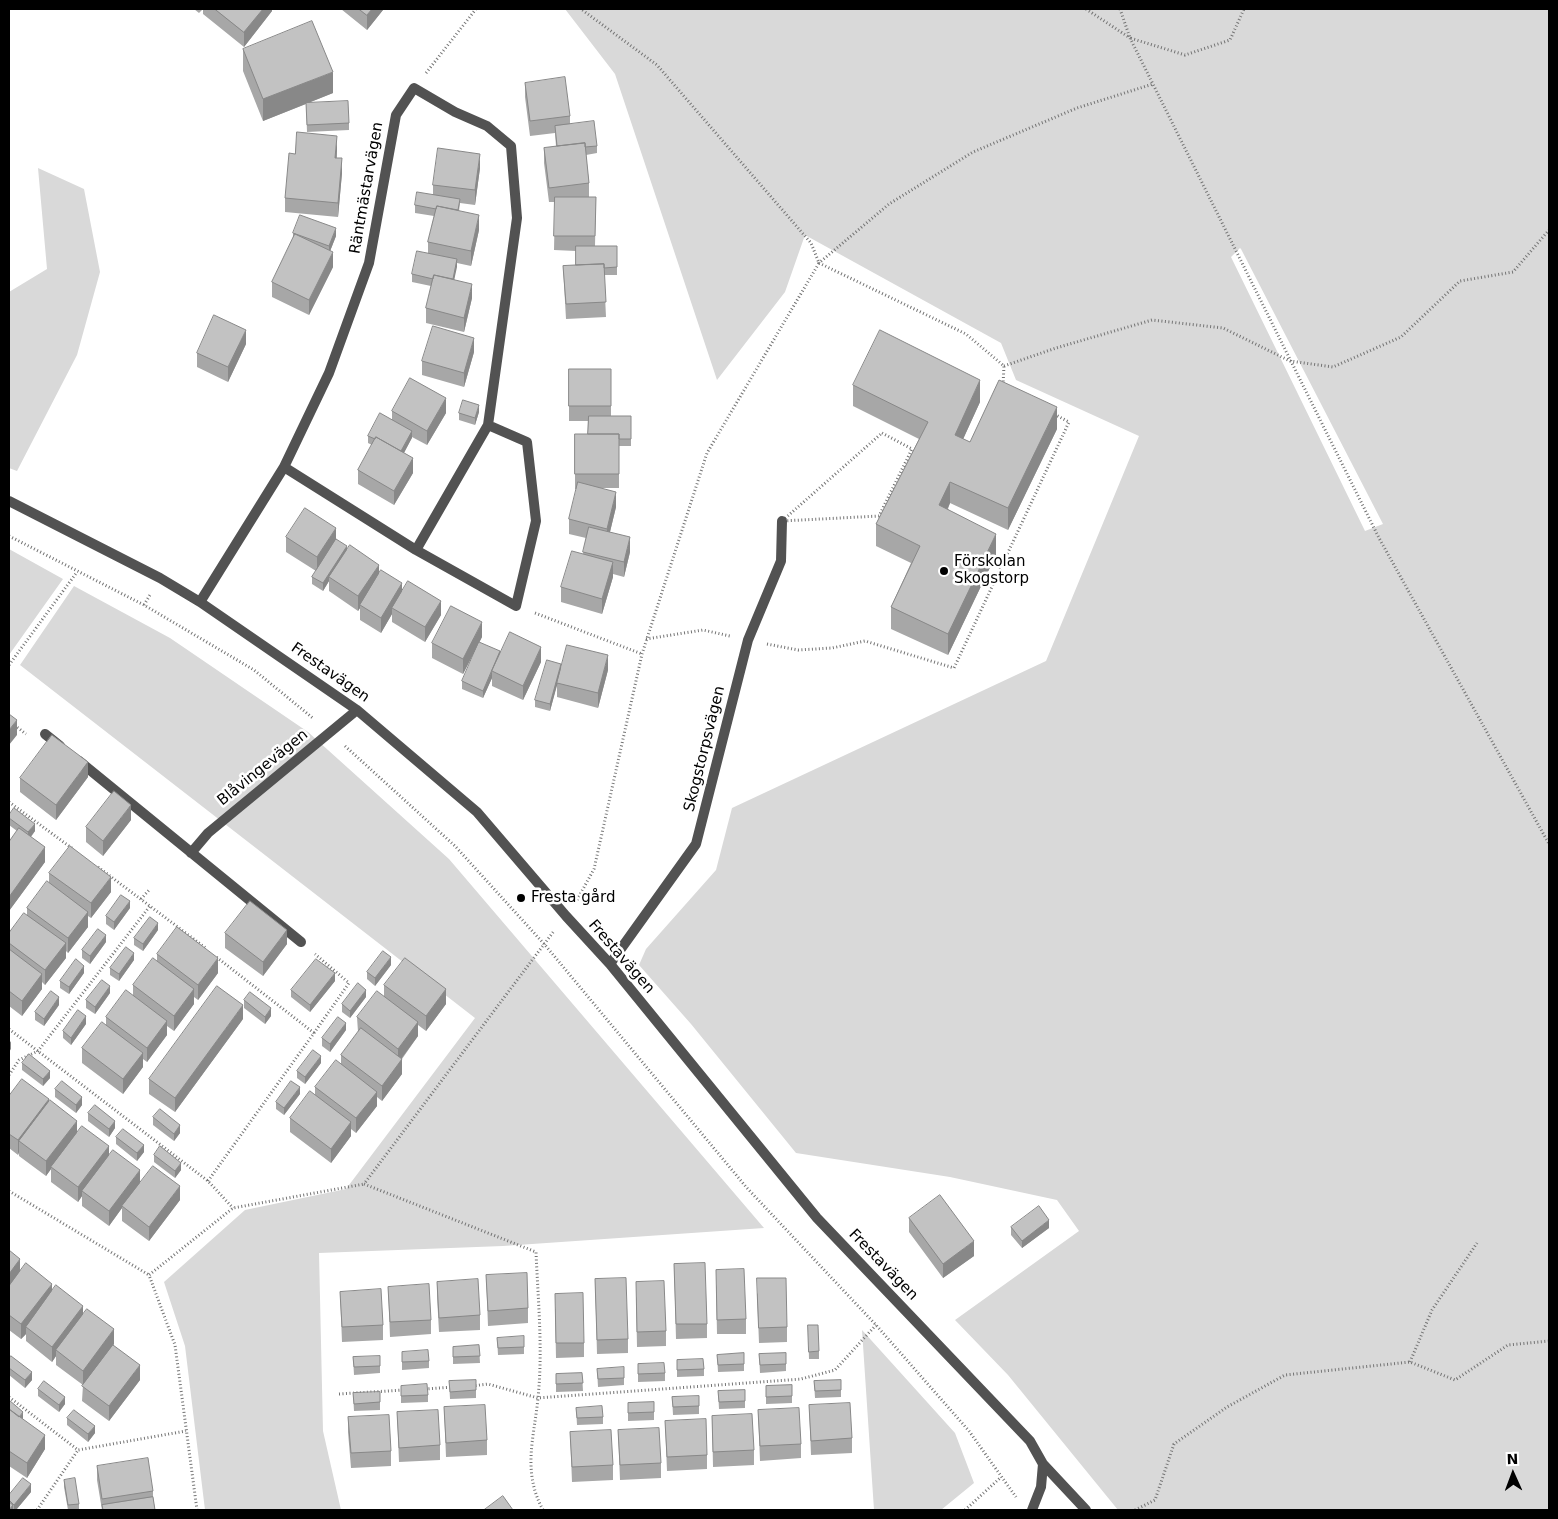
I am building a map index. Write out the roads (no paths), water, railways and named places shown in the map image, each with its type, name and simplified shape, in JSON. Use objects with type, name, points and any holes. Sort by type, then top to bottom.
[{"type":"street","name":"Räntmästarvägen","points":[[200,602],[284,467],[329,373],[369,263],[396,115],[414,88],[455,112],[487,126],[511,146],[517,218],[488,425]]},
{"type":"street","points":[[284,467],[416,550],[516,606],[536,521],[527,442],[488,425],[416,550]]},
{"type":"street","name":"Frestavägen","points":[[9,501],[160,578],[200,602],[357,710],[477,812],[566,916],[610,964],[817,1218],[1030,1441],[1043,1464],[1086,1510]]},
{"type":"street","name":"Skogstorpsvägen","points":[[610,964],[696,844],[748,640],[781,561],[782,521]]},
{"type":"street","name":"Blåvingevägen","points":[[191,853],[208,833],[357,710]]},
{"type":"street","points":[[45,734],[301,942]]},
{"type":"street","points":[[1032,1510],[1041,1488],[1043,1464]]},
{"type":"place","name":"Förskolan Skogstorp","points":[[944,571]]},
{"type":"place","name":"Fresta gård","points":[[521,898]]}]
